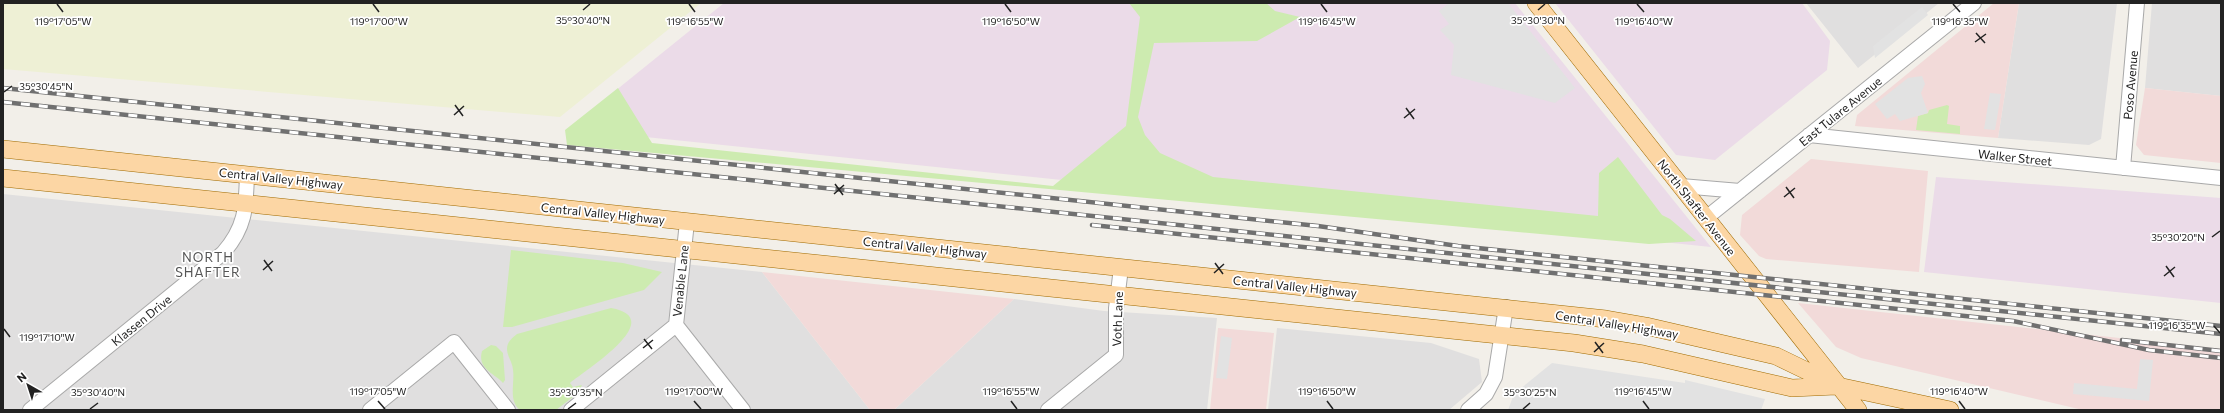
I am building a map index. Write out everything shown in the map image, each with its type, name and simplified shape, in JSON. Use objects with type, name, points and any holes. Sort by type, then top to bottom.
[{"type":"main road","name":"North Shafter Avenue","points":[[1536,3],[1858,410]]},
{"type":"main road","name":"Central Valley Highway","points":[[3,149],[1506,308],[1646,326],[1768,354],[1838,386],[1950,410]]},
{"type":"main road","name":"Central Valley Highway","points":[[3,178],[1574,343],[1642,354],[1792,388],[1838,386]]},
{"type":"street","name":"East Tulare Avenue","points":[[1706,218],[1974,3]]},
{"type":"street","name":"Poso Avenue","points":[[2123,168],[2137,3]]},
{"type":"street","name":"Walker Street","points":[[1809,135],[2221,178]]},
{"type":"street","name":"Klassen Drive","points":[[30,410],[223,253],[235,240],[240,230],[246,203],[247,174]]},
{"type":"street","points":[[1681,186],[1740,191]]},
{"type":"street","name":"Venable Lane","points":[[571,410],[676,325],[687,222]]},
{"type":"street","name":"Voth Lane","points":[[1048,410],[1116,355],[1117,295],[1121,268]]},
{"type":"street","points":[[1468,410],[1486,394],[1492,386],[1498,364],[1506,308]]},
{"type":"street","points":[[676,325],[743,410]]},
{"type":"street","points":[[370,410],[454,342],[508,410]]},
{"type":"shaded area","points":[[724,3],[1515,3],[1711,247],[568,129]]},
{"type":"shaded area","points":[[1449,3],[1508,3],[1575,88],[1555,103],[1451,75],[1454,45],[1440,30],[1449,24],[1439,11]]},
{"type":"shaded area","points":[[1555,3],[1802,3],[1830,41],[1827,70],[1715,160],[1676,155]]},
{"type":"shaded area","points":[[1806,3],[1939,3],[1858,68]]},
{"type":"shaded area","points":[[1994,3],[2019,3],[1998,138],[1855,126],[1857,115]]},
{"type":"shaded area","points":[[2019,3],[2117,3],[2101,139],[2089,145],[1998,138]]},
{"type":"shaded area","points":[[2152,3],[2221,3],[2221,96],[2145,88]]},
{"type":"shaded area","points":[[1922,7],[1928,15],[1875,58],[1873,46]]},
{"type":"shaded area","points":[[1922,76],[1925,84],[1921,93],[1928,113],[1900,121],[1895,114],[1887,119],[1875,104],[1908,78]]},
{"type":"shaded area","points":[[2145,88],[2221,96],[2221,163],[2144,155],[2136,145]]},
{"type":"shaded area","points":[[1990,93],[2001,94],[1995,130],[1984,129]]},
{"type":"shaded area","points":[[1811,159],[1928,171],[1919,272],[1766,259],[1759,256],[1740,235],[1742,215]]},
{"type":"shaded area","points":[[1936,177],[2221,198],[2221,303],[1924,272]]},
{"type":"shaded area","points":[[3,194],[762,272],[870,410],[3,410]]},
{"type":"shaded area","points":[[762,272],[1014,299],[894,410],[870,410]]},
{"type":"shaded area","points":[[1014,299],[1104,311],[1217,318],[1207,410],[894,410]]},
{"type":"shaded area","points":[[1798,303],[2221,349],[2221,410],[2083,410],[1861,358],[1836,347]]},
{"type":"shaded area","points":[[1218,328],[1274,333],[1266,410],[1210,410]]},
{"type":"shaded area","points":[[1277,328],[1431,343],[1479,359],[1482,382],[1449,410],[1268,410]]},
{"type":"shaded area","points":[[1221,336],[1232,338],[1227,379],[1216,378]]},
{"type":"shaded area","points":[[2140,359],[2153,360],[2149,401],[2073,394],[2074,383],[2137,389]]},
{"type":"shaded area","points":[[1552,363],[1685,383],[1685,380],[1765,399],[1761,410],[1508,410],[1514,394]]},
{"type":"green space","points":[[3,3],[701,3],[560,117],[3,69]]},
{"type":"green space","points":[[1129,3],[1266,3],[1275,11],[1300,17],[1257,41],[1154,43],[1138,117],[1145,135],[1160,153],[1213,177],[1598,216],[1599,173],[1618,157],[1662,215],[1670,219],[1696,241],[1649,244],[567,145],[565,130],[618,88],[652,143],[1053,186],[1126,126],[1140,17]]},
{"type":"green space","points":[[1947,105],[1949,106],[1947,124],[1960,126],[1960,134],[1916,130],[1918,116],[1928,113],[1929,110]]},
{"type":"green space","points":[[511,250],[623,263],[662,272],[644,290],[512,327],[503,327]]},
{"type":"green space","points":[[611,308],[627,314],[631,322],[628,333],[605,356],[570,383],[573,387],[582,385],[578,393],[556,410],[520,410],[516,406],[513,397],[513,367],[507,352],[509,342],[517,334]]},
{"type":"green space","points":[[491,345],[496,346],[503,353],[505,380],[503,383],[487,370],[482,362],[482,351]]},
{"type":"railway","points":[[3,88],[1318,226],[1458,246],[2221,326]]},
{"type":"railway","points":[[3,102],[2221,334]]},
{"type":"railway","points":[[1092,225],[2013,321],[2149,350],[2221,358]]},
{"type":"railway","points":[[2122,340],[2221,351]]},
{"type":"district","name":"NORTH SHAFTER","points":[[208,264]]}]
